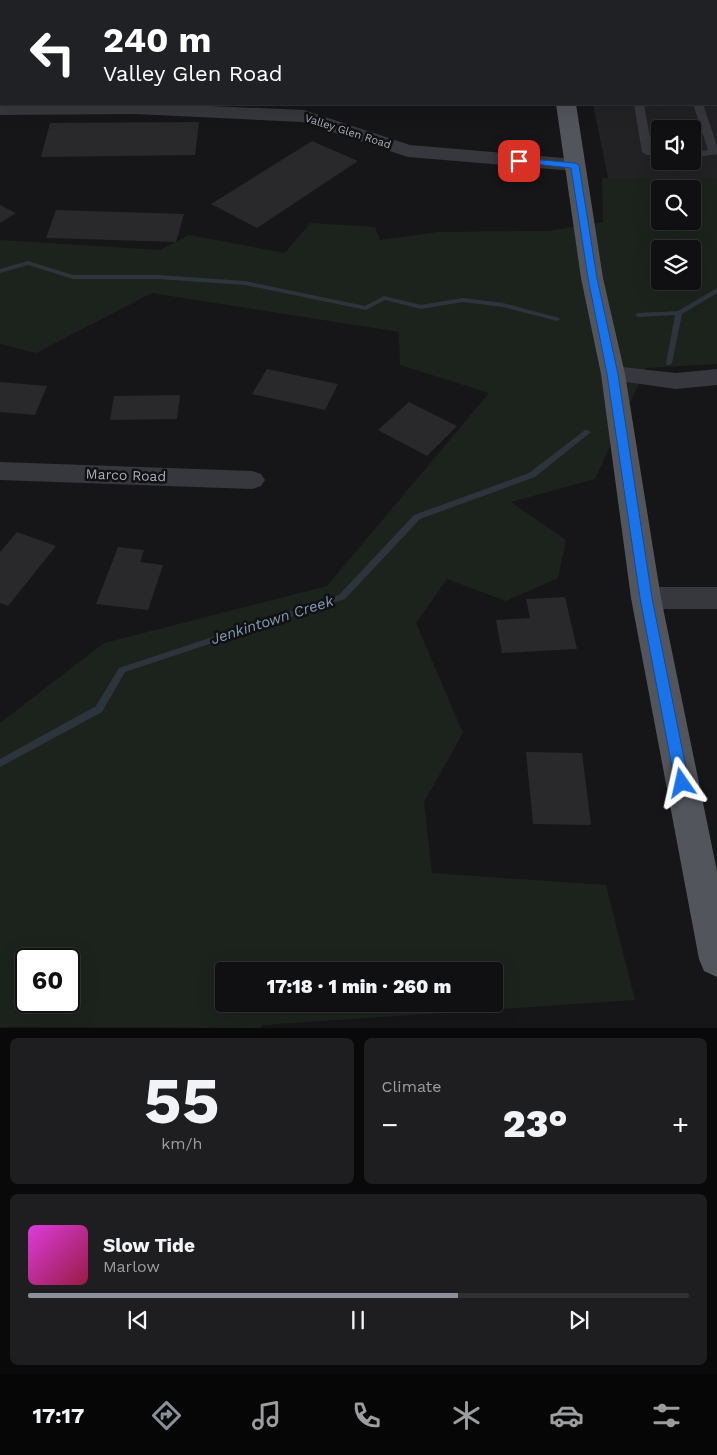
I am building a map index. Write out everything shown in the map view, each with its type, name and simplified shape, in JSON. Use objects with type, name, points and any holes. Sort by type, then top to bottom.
[{"type":"main road","points":[[566,105],[592,278],[612,374],[646,598],[717,959]]},
{"type":"street","name":"Valley Glen Road","points":[[0,109],[135,108],[304,116],[408,151],[575,165]]},
{"type":"street","points":[[612,374],[676,380],[717,377]]},
{"type":"street","name":"Marco Road","points":[[0,471],[252,480]]},
{"type":"street","points":[[646,598],[717,598]]},
{"type":"lane","points":[[639,105],[647,152],[651,152]]},
{"type":"lane","points":[[698,105],[714,152],[701,154]]},
{"type":"shaded area","points":[[593,105],[717,105],[717,192],[701,190],[701,180],[651,180],[651,194],[615,212]]},
{"type":"shaded area","points":[[602,178],[717,179],[717,364],[646,368],[595,479],[511,502],[566,540],[558,578],[506,601],[447,579],[416,623],[463,733],[424,802],[432,873],[606,885],[635,1000],[503,1009],[503,962],[215,962],[215,1012],[456,1012],[263,1025],[259,1028],[0,1027],[0,723],[104,643],[327,586],[489,393],[400,365],[399,332],[152,293],[36,353],[0,344],[0,240],[160,250],[189,235],[285,253],[310,223],[375,227],[380,240],[438,232],[548,231],[603,222]]},
{"type":"building","points":[[199,122],[195,155],[41,157],[50,123]]},
{"type":"building","points":[[312,141],[358,161],[257,228],[211,204]]},
{"type":"building","points":[[0,205],[16,213],[0,223]]},
{"type":"building","points":[[56,210],[184,214],[176,242],[46,238]]},
{"type":"building","points":[[267,369],[338,384],[325,410],[252,394]]},
{"type":"building","points":[[0,382],[47,386],[35,415],[0,412]]},
{"type":"building","points":[[180,395],[177,419],[110,420],[114,396]]},
{"type":"building","points":[[409,402],[457,426],[427,456],[378,430]]},
{"type":"building","points":[[17,532],[56,546],[8,606],[0,603],[0,552]]},
{"type":"building","points":[[118,547],[144,550],[140,562],[163,565],[148,610],[96,604]]},
{"type":"building","points":[[565,597],[577,649],[502,653],[496,620],[530,618],[526,599]]},
{"type":"building","points":[[526,752],[582,753],[591,825],[533,824]]},
{"type":"waterway","points":[[0,271],[28,263],[73,277],[158,277],[245,283],[366,308],[384,298],[421,307],[463,300],[503,305],[557,319]]},
{"type":"waterway","name":"Jenkintown Creek","points":[[679,313],[717,290]]},
{"type":"waterway","points":[[638,315],[679,313]]},
{"type":"waterway","name":"Jenkintown Creek","points":[[669,363],[679,313]]},
{"type":"waterway","name":"Jenkintown Creek","points":[[0,763],[99,709],[122,670],[342,597],[417,517],[532,475],[587,432]]},
{"type":"route","points":[[519,161],[575,165],[592,278],[612,374],[646,598],[682,783]]}]
